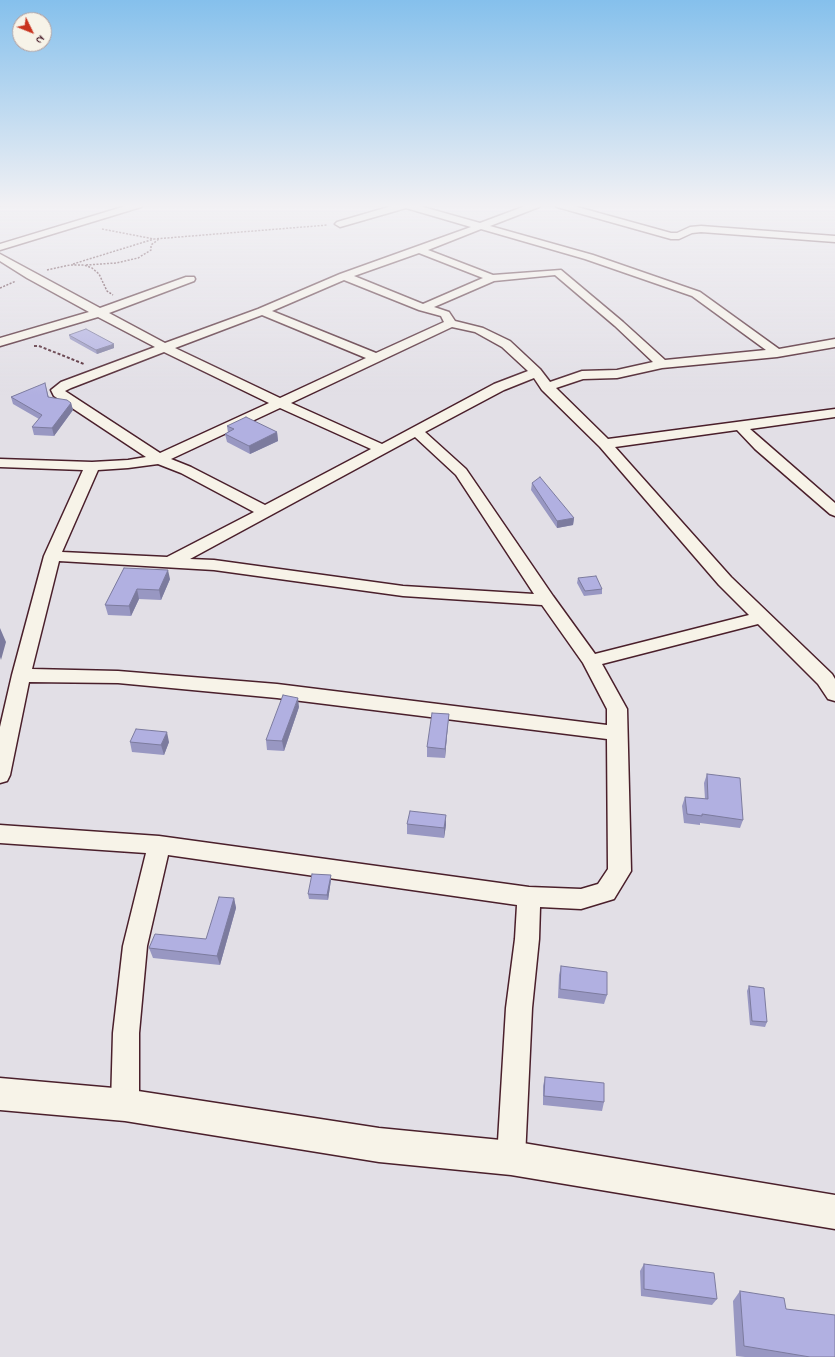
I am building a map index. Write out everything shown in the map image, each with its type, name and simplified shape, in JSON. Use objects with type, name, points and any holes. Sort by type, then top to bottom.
[{"type":"street","points":[[18,268],[165,348],[383,450]]},
{"type":"street","points":[[266,512],[186,470],[159,459],[59,393],[58,390],[66,385],[262,311],[344,276],[366,268]]},
{"type":"street","points":[[467,268],[492,278]]},
{"type":"street","points":[[620,268],[696,294],[710,302],[778,352]]},
{"type":"street","points":[[423,308],[492,278],[557,272],[619,324],[662,364]]},
{"type":"street","points":[[344,276],[423,308],[445,314],[452,323],[479,330],[506,344],[536,372],[546,387],[605,444],[725,581],[832,684]]},
{"type":"street","points":[[0,342],[101,312],[190,279]]},
{"type":"street","points":[[262,311],[376,358]]},
{"type":"street","points":[[0,463],[92,466],[128,464],[159,459],[278,402],[452,323]]},
{"type":"street","points":[[546,387],[582,376],[616,374],[662,364],[778,352],[835,344]]},
{"type":"street","points":[[170,563],[383,450],[499,386],[536,372]]},
{"type":"street","points":[[605,444],[835,413]]},
{"type":"street","points":[[740,426],[760,446],[835,511]]},
{"type":"street","points":[[0,834],[159,844],[529,897],[581,899],[606,892],[620,871],[617,710],[591,660],[547,600],[461,472],[416,431]]},
{"type":"street","points":[[0,775],[21,675],[52,556],[92,466]]},
{"type":"street","points":[[52,556],[214,565],[403,591],[547,600]]},
{"type":"street","points":[[591,660],[762,617]]},
{"type":"street","points":[[21,675],[118,677],[277,691],[617,733]]},
{"type":"street","points":[[125,1105],[126,1033],[135,946],[159,844]]},
{"type":"street","points":[[511,1158],[519,1008],[527,939],[529,897]]},
{"type":"street","points":[[0,1094],[125,1105],[379,1145],[511,1158],[835,1212]]},
{"type":"path","points":[[0,288],[51,268]]},
{"type":"path","points":[[92,268],[99,274],[107,291],[126,303]]},
{"type":"path","points":[[31,346],[39,346],[102,371]]},
{"type":"building","points":[[86,329],[114,344],[96,350],[69,335]]},
{"type":"building","points":[[45,383],[48,397],[67,400],[71,403],[52,428],[32,427],[42,415],[11,397]]},
{"type":"building","points":[[246,417],[277,432],[249,446],[225,434],[234,429],[227,426]]},
{"type":"building","points":[[540,477],[574,518],[557,521],[532,483]]},
{"type":"building","points":[[124,568],[168,570],[159,590],[137,589],[129,606],[105,605]]},
{"type":"building","points":[[596,576],[602,589],[585,591],[578,578]]},
{"type":"building","points":[[283,695],[298,698],[282,741],[266,740]]},
{"type":"building","points":[[432,713],[449,714],[445,749],[427,747]]},
{"type":"building","points":[[136,729],[167,732],[161,745],[130,742]]},
{"type":"building","points":[[707,774],[740,778],[743,820],[702,814],[702,816],[687,814],[685,797],[708,799]]},
{"type":"building","points":[[410,811],[446,815],[444,828],[407,824]]},
{"type":"building","points":[[312,874],[331,875],[327,895],[308,894]]},
{"type":"building","points":[[219,897],[234,898],[217,956],[149,948],[155,934],[206,939]]},
{"type":"building","points":[[561,966],[607,972],[607,995],[560,989]]},
{"type":"building","points":[[749,986],[764,988],[767,1022],[752,1021]]},
{"type":"building","points":[[545,1077],[604,1083],[604,1102],[544,1096]]},
{"type":"building","points":[[644,1264],[714,1273],[717,1299],[644,1289]]},
{"type":"building","points":[[740,1291],[784,1298],[786,1309],[835,1315],[835,1357],[810,1357],[744,1346]]}]
